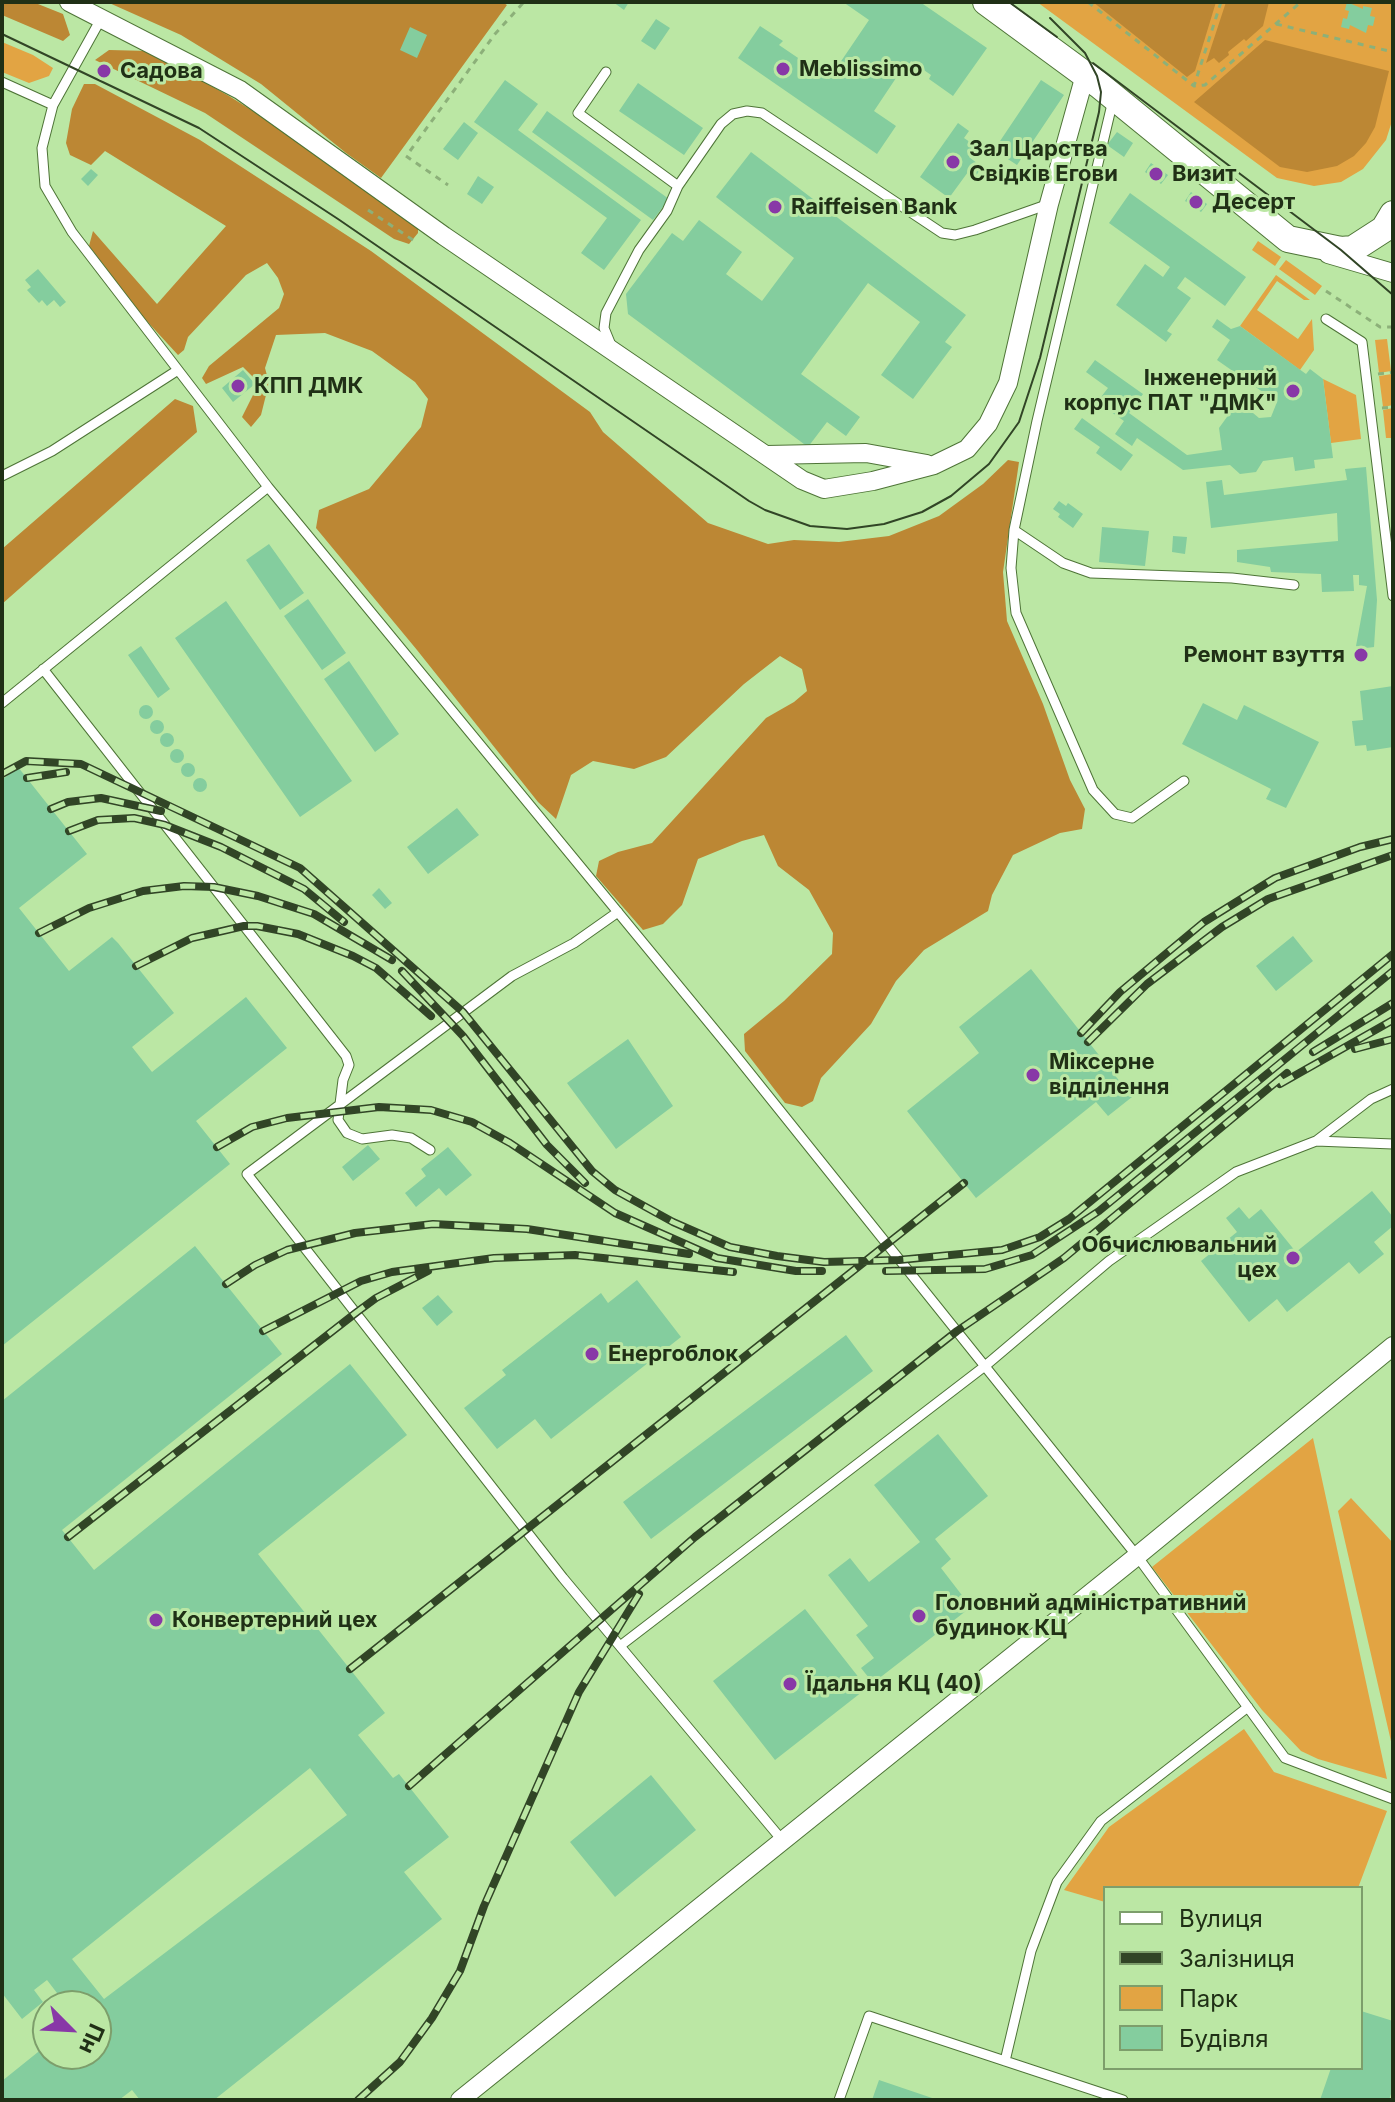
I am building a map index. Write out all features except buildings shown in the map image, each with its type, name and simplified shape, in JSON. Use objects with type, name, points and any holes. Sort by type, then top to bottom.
[{"type":"main road","points":[[986,2],[1085,75],[1288,239],[1341,250],[1353,249],[1384,229],[1393,214]]},
{"type":"street","points":[[69,2],[240,90],[444,236],[802,480],[824,489],[873,481],[934,465],[967,449],[988,424],[1008,383],[1049,204],[1085,75]]},
{"type":"street","points":[[1288,239],[1357,264],[1393,273]]},
{"type":"street","points":[[767,455],[866,453],[934,465]]},
{"type":"street","points":[[460,2100],[1137,1556],[1393,1346]]},
{"type":"lane","points":[[102,17],[53,105],[42,148],[45,186],[72,232],[268,487],[618,912],[1137,1556],[1285,1758],[1393,1799]]},
{"type":"lane","points":[[606,72],[578,113],[678,186]]},
{"type":"lane","points":[[2,82],[53,105]]},
{"type":"lane","points":[[1113,97],[1037,421],[1014,530],[1011,568],[1016,613],[1093,790],[1115,814],[1132,818],[1184,781]]},
{"type":"lane","points":[[613,351],[604,328],[606,313],[639,250],[667,211],[678,186],[721,124],[733,114],[747,111],[762,113],[942,233],[955,235],[975,230],[1049,204]]},
{"type":"lane","points":[[1326,319],[1362,342],[1393,596]]},
{"type":"lane","points":[[2,476],[52,451],[178,370]]},
{"type":"lane","points":[[2,703],[268,487]]},
{"type":"lane","points":[[1014,530],[1063,563],[1091,573],[1232,578],[1294,585]]},
{"type":"lane","points":[[43,669],[346,1056],[349,1065],[343,1080],[338,1120],[347,1133],[362,1139],[392,1135],[411,1138],[430,1150]]},
{"type":"lane","points":[[618,912],[574,943],[512,976],[247,1174],[563,1578],[782,1840]]},
{"type":"lane","points":[[620,1646],[985,1366],[1109,1261],[1236,1172],[1316,1141],[1371,1099],[1393,1089]]},
{"type":"lane","points":[[1316,1141],[1393,1144]]},
{"type":"lane","points":[[1005,2061],[1031,1951],[1057,1882],[1101,1821],[1248,1707]]},
{"type":"lane","points":[[839,2100],[869,2016],[1123,2100]]},
{"type":"path","points":[[410,151],[495,34],[524,2]]},
{"type":"path","points":[[1088,2],[1194,86],[1205,85],[1301,2]]},
{"type":"path","points":[[1194,86],[1221,2]]},
{"type":"path","points":[[1276,24],[1393,52]]},
{"type":"path","points":[[406,156],[448,185]]},
{"type":"path","points":[[368,210],[413,240]]},
{"type":"path","points":[[1326,291],[1380,327],[1393,327]]},
{"type":"green space","points":[[1037,2],[1393,2],[1393,118],[1386,140],[1363,169],[1341,182],[1314,186],[1277,178]]},
{"type":"green space","points":[[2,42],[33,55],[53,68],[49,76],[29,83],[2,72]]},
{"type":"green space","points":[[1258,241],[1281,257],[1275,266],[1252,250]]},
{"type":"green space","points":[[1286,260],[1322,286],[1315,295],[1279,269]]},
{"type":"green space","points":[[1276,275],[1310,300],[1304,300],[1277,281],[1257,310],[1298,339],[1312,319],[1314,350],[1300,370],[1240,326]]},
{"type":"green space","points":[[1387,339],[1391,371],[1379,373],[1375,340]]},
{"type":"green space","points":[[1392,374],[1393,405],[1383,407],[1379,376]]},
{"type":"green space","points":[[1323,379],[1356,395],[1361,439],[1331,443]]},
{"type":"green space","points":[[1393,408],[1393,438],[1386,438],[1383,410]]},
{"type":"green space","points":[[1313,1438],[1387,1779],[1301,1751],[1262,1710],[1152,1567]]},
{"type":"green space","points":[[1351,1498],[1393,1543],[1393,1750],[1338,1511]]},
{"type":"green space","points":[[1244,1729],[1274,1772],[1387,1811],[1359,1886],[1103,1886],[1103,1901],[1064,1890],[1109,1827]]},
{"type":"shaded area","points":[[2,2],[33,2],[63,14],[70,35],[63,41],[2,15]]},
{"type":"shaded area","points":[[107,2],[502,2],[507,5],[381,178],[261,84],[181,35]]},
{"type":"shaded area","points":[[1093,2],[1216,2],[1195,71],[1187,77]]},
{"type":"shaded area","points":[[1226,2],[1269,2],[1263,26],[1228,52],[1229,55],[1219,63],[1214,58],[1206,63]]},
{"type":"shaded area","points":[[1265,40],[1389,71],[1375,127],[1354,156],[1337,166],[1307,172],[1280,167],[1194,102]]},
{"type":"shaded area","points":[[109,50],[149,51],[229,96],[291,135],[418,225],[418,233],[409,244],[394,239],[205,113],[95,60]]},
{"type":"shaded area","points":[[84,84],[95,84],[200,140],[371,251],[590,412],[603,432],[708,523],[768,544],[794,540],[839,542],[889,536],[939,516],[983,484],[1008,460],[1019,462],[1003,572],[1007,621],[1043,704],[1070,780],[1085,809],[1082,829],[1060,833],[1013,855],[992,895],[988,911],[924,950],[896,981],[871,1024],[821,1078],[813,1101],[802,1107],[785,1103],[745,1051],[744,1034],[784,1001],[832,954],[833,933],[809,890],[778,866],[764,835],[698,859],[682,905],[663,924],[643,930],[596,876],[599,861],[618,852],[652,843],[766,718],[807,691],[802,669],[780,656],[744,684],[666,757],[634,769],[593,761],[571,775],[556,819],[538,802],[316,528],[319,510],[369,489],[421,427],[428,399],[415,382],[372,351],[325,333],[276,335],[265,368],[269,383],[261,415],[251,427],[242,417],[259,383],[243,367],[206,384],[202,378],[209,366],[279,308],[284,294],[278,278],[267,263],[246,275],[188,337],[184,350],[178,355],[144,318],[89,246],[93,231],[157,304],[226,226],[105,151],[91,165],[70,155],[66,143],[72,109]]},
{"type":"shaded area","points":[[175,399],[193,406],[197,432],[2,604],[2,549]]},
{"type":"tram line","points":[[1009,2],[1057,37]]},
{"type":"tram line","points":[[2,34],[199,128],[338,219],[749,501],[810,526],[847,529],[884,524],[922,512],[951,496],[989,464],[1019,422],[1040,358],[1099,112],[1101,92],[1085,53],[1050,18]]},
{"type":"tram line","points":[[1093,63],[1341,250],[1393,295]]},
{"type":"railway","points":[[2,774],[26,761],[81,764],[300,868],[463,1012],[592,1171],[615,1190],[673,1222],[730,1247],[777,1256],[824,1262],[899,1260],[1002,1250],[1040,1237],[1069,1219],[1393,954]]},
{"type":"railway","points":[[27,778],[66,772]]},
{"type":"railway","points":[[51,809],[68,802],[101,798],[161,811]]},
{"type":"railway","points":[[69,831],[98,820],[134,818],[165,825],[221,847],[304,889],[344,922]]},
{"type":"railway","points":[[1081,1033],[1120,992],[1204,922],[1275,878],[1360,847],[1393,839]]},
{"type":"railway","points":[[1088,1042],[1147,984],[1222,927],[1268,899],[1393,855]]},
{"type":"railway","points":[[39,933],[89,908],[143,891],[184,886],[214,887],[258,896],[314,914],[392,960]]},
{"type":"railway","points":[[136,966],[192,938],[257,926],[298,934],[353,956],[376,968],[431,1016]]},
{"type":"railway","points":[[402,971],[463,1036],[547,1145],[585,1183]]},
{"type":"railway","points":[[886,1271],[985,1269],[1032,1255],[1099,1211],[1393,971]]},
{"type":"railway","points":[[1313,1052],[1393,1003]]},
{"type":"railway","points":[[1280,1084],[1393,1020]]},
{"type":"railway","points":[[1355,1049],[1393,1039]]},
{"type":"railway","points":[[409,1786],[695,1537],[957,1331],[1064,1258],[1287,1073]]},
{"type":"railway","points":[[217,1147],[252,1127],[287,1118],[379,1107],[431,1110],[472,1122],[510,1143],[615,1213],[717,1258],[796,1271],[822,1271]]},
{"type":"railway","points":[[350,1669],[964,1183]]},
{"type":"railway","points":[[226,1284],[255,1265],[287,1250],[355,1233],[433,1224],[527,1229],[689,1254]]},
{"type":"railway","points":[[263,1331],[361,1281],[392,1272],[494,1258],[575,1255],[733,1272]]},
{"type":"railway","points":[[68,1537],[357,1312],[376,1298],[428,1271]]},
{"type":"railway","points":[[358,2100],[400,2062],[432,2018],[460,1971],[484,1906],[579,1692],[639,1594]]},
{"type":"place","name":"Meblissimo","points":[[783,69]]},
{"type":"place","name":"Садова","points":[[104,71]]},
{"type":"place","name":"Зал Царства Свiдкiв Егови","points":[[953,162]]},
{"type":"place","name":"Визит","points":[[1156,174]]},
{"type":"place","name":"Десерт","points":[[1196,202]]},
{"type":"place","name":"Raiffeisen Bank","points":[[775,207]]},
{"type":"place","name":"КПП ДМК","points":[[238,386]]},
{"type":"place","name":"Інженерний корпус ПАТ \"ДМК\"","points":[[1293,391]]},
{"type":"place","name":"Ремонт взуття","points":[[1361,655]]},
{"type":"place","name":"Міксерне відділення","points":[[1033,1075]]},
{"type":"place","name":"Обчислювальний цех","points":[[1293,1258]]},
{"type":"place","name":"Енергоблок","points":[[592,1354]]},
{"type":"place","name":"Головний адміністративний будинок КЦ","points":[[919,1616]]},
{"type":"place","name":"Конвертерний цех","points":[[156,1620]]},
{"type":"place","name":"Їдальня КЦ (40)","points":[[790,1684]]}]
